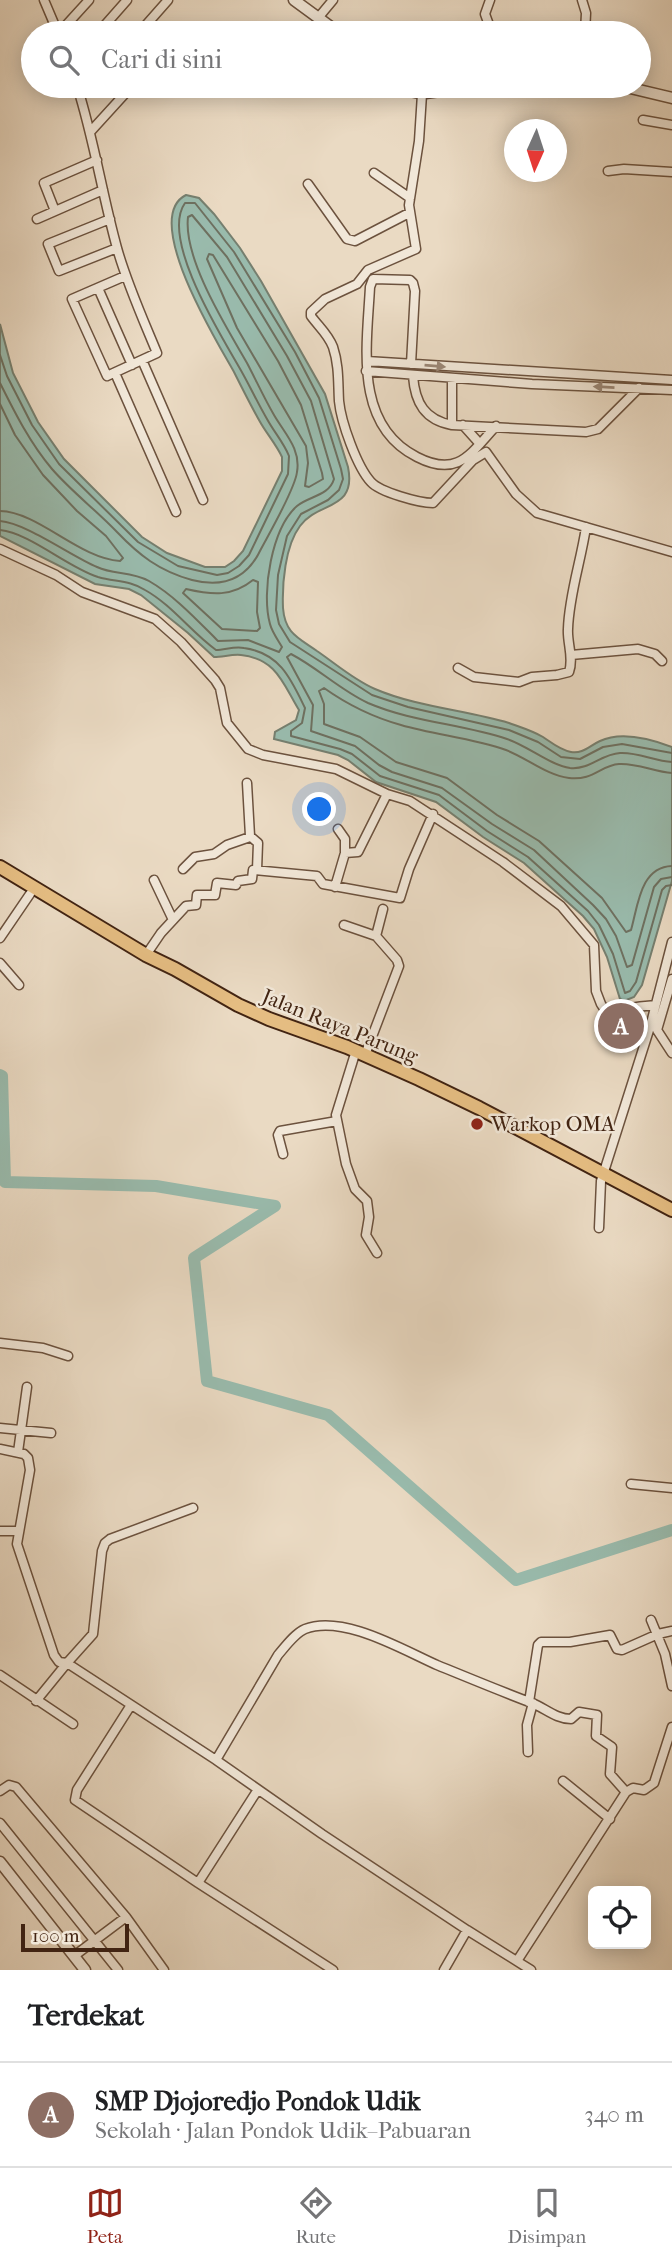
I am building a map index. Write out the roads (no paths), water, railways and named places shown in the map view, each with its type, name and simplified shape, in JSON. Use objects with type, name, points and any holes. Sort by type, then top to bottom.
[{"type":"highway","name":"Jalan Raya Parung","points":[[0,867],[146,955],[238,1005],[479,1108],[672,1217]]},
{"type":"highway","name":"Jalan Raya Parung","points":[[0,874],[112,943],[230,1007],[270,1026],[359,1056]]},
{"type":"highway","name":"Jalan Raya Parung","points":[[602,1178],[672,1210]]},
{"type":"street","points":[[69,21],[89,0]]},
{"type":"street","points":[[109,21],[127,0]]},
{"type":"street","points":[[150,21],[168,0]]},
{"type":"street","points":[[318,18],[333,0]]},
{"type":"street","points":[[488,21],[485,14],[490,0]]},
{"type":"street","points":[[582,0],[586,21]]},
{"type":"street","points":[[45,1],[53,21]]},
{"type":"street","points":[[296,1],[322,21]]},
{"type":"street","points":[[651,93],[672,98]]},
{"type":"street","points":[[81,98],[125,276],[158,353],[107,376],[72,299],[125,276]]},
{"type":"street","points":[[90,131],[121,98]]},
{"type":"street","points":[[422,98],[419,141],[410,198],[416,249],[368,270],[356,284],[325,299],[311,312],[311,316],[325,332],[333,347],[339,374],[341,408],[353,447],[365,473],[370,481],[382,489],[433,503],[473,460],[486,452],[530,510],[672,552]]},
{"type":"street","points":[[643,120],[672,124]]},
{"type":"street","points":[[55,211],[44,183],[97,160]]},
{"type":"street","points":[[608,171],[643,169],[672,172]]},
{"type":"street","points":[[374,173],[410,198]]},
{"type":"street","points":[[308,184],[346,239],[351,241],[410,213]]},
{"type":"street","points":[[37,219],[103,190]]},
{"type":"street","points":[[110,219],[48,244],[59,271],[117,247]]},
{"type":"street","points":[[411,364],[415,291],[413,283],[377,277],[371,281],[370,287],[366,371],[378,419],[391,438],[420,459],[447,466],[461,462],[496,426]]},
{"type":"street","points":[[98,288],[132,365]]},
{"type":"street","points":[[142,360],[203,500]]},
{"type":"street","points":[[367,361],[672,380]]},
{"type":"street","points":[[366,371],[453,379],[672,390]]},
{"type":"street","points":[[115,373],[176,512]]},
{"type":"street","points":[[413,376],[416,398],[425,413],[439,422],[452,425],[591,432],[598,429],[649,379]]},
{"type":"street","points":[[452,425],[453,379]]},
{"type":"street","points":[[463,425],[480,444]]},
{"type":"street","points":[[458,668],[474,677],[519,682],[532,677],[569,672],[570,605],[586,527]]},
{"type":"street","points":[[0,549],[56,575],[82,592],[145,614],[164,626],[215,680],[220,688],[227,723],[248,749],[263,755],[337,769],[387,794],[411,801],[561,906],[594,945],[596,991],[609,1016],[634,1007],[655,1005]]},
{"type":"street","points":[[570,655],[638,649],[655,654],[662,661]]},
{"type":"street","points":[[247,783],[250,837],[258,843],[257,870]]},
{"type":"street","points":[[345,853],[358,852],[387,794]]},
{"type":"street","points":[[146,955],[187,905],[195,905],[197,895],[215,895],[217,883],[236,885],[238,881],[252,879],[252,871],[317,876],[323,884],[400,898],[409,869],[433,814]]},
{"type":"street","points":[[335,887],[345,853],[345,839],[338,829]]},
{"type":"street","points":[[183,869],[195,857],[214,854],[227,845],[250,837]]},
{"type":"street","points":[[154,880],[173,920]]},
{"type":"street","points":[[0,938],[30,894]]},
{"type":"street","points":[[376,936],[383,909]]},
{"type":"street","points":[[344,925],[376,936],[399,966],[337,1108],[346,1164],[355,1189],[367,1201],[369,1217],[366,1235],[377,1253]]},
{"type":"street","points":[[599,1228],[602,1178],[672,942]]},
{"type":"street","points":[[0,963],[19,985]]},
{"type":"street","points":[[672,979],[657,1030],[672,1053]]},
{"type":"street","points":[[283,1154],[278,1135],[280,1131],[337,1121]]},
{"type":"street","points":[[0,1343],[43,1348],[68,1356]]},
{"type":"street","points":[[18,1452],[27,1387]]},
{"type":"street","points":[[0,1428],[51,1433]]},
{"type":"street","points":[[0,1449],[18,1452],[28,1458],[30,1470],[18,1531],[19,1553],[54,1655],[59,1662],[67,1663],[216,1760],[257,1791],[531,1970]]},
{"type":"street","points":[[631,1484],[672,1488]]},
{"type":"street","points":[[36,1701],[93,1634],[105,1543],[193,1508]]},
{"type":"street","points":[[0,1531],[18,1531]]},
{"type":"street","points":[[651,1620],[666,1654],[672,1686]]},
{"type":"street","points":[[216,1760],[278,1655],[304,1629],[332,1626],[369,1634],[567,1720],[579,1712],[597,1715],[596,1736],[612,1747],[610,1774],[626,1791]]},
{"type":"street","points":[[528,1752],[527,1726],[541,1642],[570,1642],[610,1635],[617,1649],[622,1650],[672,1630]]},
{"type":"street","points":[[0,1675],[72,1724]]},
{"type":"street","points":[[131,1705],[77,1790],[75,1800],[332,1970]]},
{"type":"street","points":[[517,1961],[626,1791],[633,1788],[644,1790],[654,1783],[672,1727]]},
{"type":"street","points":[[563,1782],[610,1819]]},
{"type":"street","points":[[0,1791],[9,1785],[16,1787],[127,1917],[164,1970]]},
{"type":"street","points":[[198,1883],[257,1791]]},
{"type":"street","points":[[0,1823],[118,1970]]},
{"type":"street","points":[[0,1862],[85,1970]]},
{"type":"street","points":[[74,1956],[127,1917]]},
{"type":"street","points":[[444,1970],[467,1930]]},
{"type":"water","points":[[186,195],[199,198],[214,214],[261,281],[325,394],[348,467],[349,481],[342,498],[308,518],[300,526],[291,544],[284,577],[283,608],[290,630],[352,676],[375,689],[407,700],[509,723],[535,733],[567,751],[579,752],[608,738],[626,736],[672,747],[672,881],[642,985],[634,997],[624,1001],[620,999],[607,957],[594,929],[524,863],[436,802],[376,782],[338,755],[274,739],[275,732],[296,720],[299,710],[271,667],[253,657],[214,657],[141,595],[129,589],[95,584],[0,536],[0,324],[13,373],[38,422],[64,459],[142,537],[167,553],[205,567],[225,567],[243,551],[282,471],[282,457],[213,335],[187,281],[172,228],[174,208]]},
{"type":"waterway","points":[[0,1075],[5,1182],[156,1186],[275,1206],[194,1258],[207,1381],[328,1415],[516,1580],[672,1530]]},
{"type":"place","name":"SMP Djojoredjo Pondok Udik","points":[[621,1026]]},
{"type":"place","name":"Warkop OMA","points":[[477,1124]]}]
